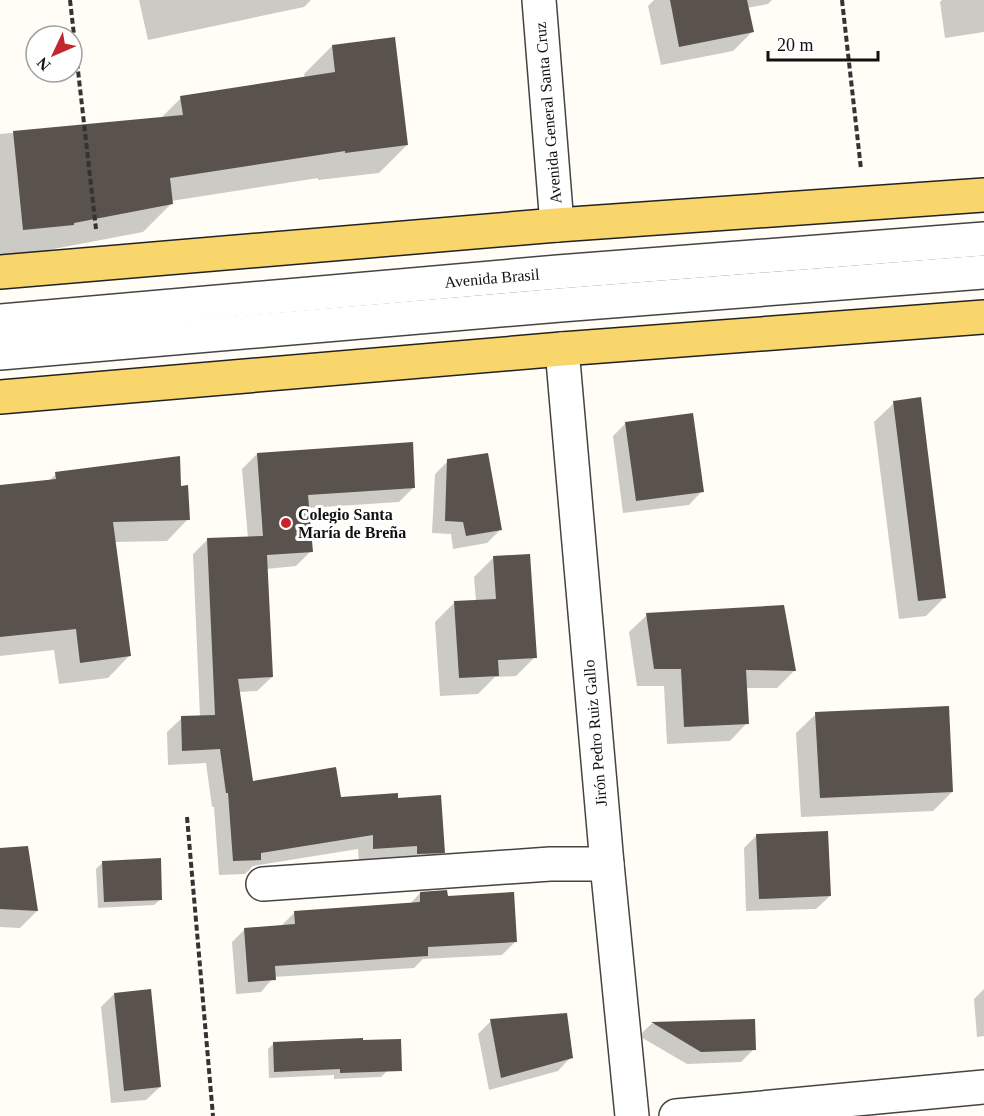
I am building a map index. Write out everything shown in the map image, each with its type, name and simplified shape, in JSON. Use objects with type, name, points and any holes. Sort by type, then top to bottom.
[{"type":"main road","points":[[0,272],[557,225],[984,195]]},
{"type":"main road","points":[[0,397],[562,349],[984,317]]},
{"type":"street","name":"Avenida General Santa Cruz","points":[[539,0],[557,225]]},
{"type":"street","name":"Avenida Brasil","points":[[0,321],[558,272],[984,239]]},
{"type":"street","name":"Avenida Brasil","points":[[0,353],[536,307],[984,272]]},
{"type":"street","name":"Jirón Pedro Ruiz Gallo","points":[[562,349],[607,864],[632,1116]]},
{"type":"street","points":[[263,884],[550,864],[607,864]]},
{"type":"street","points":[[676,1116],[984,1087]]},
{"type":"path","points":[[70,0],[100,263]]},
{"type":"path","points":[[842,0],[865,205]]},
{"type":"path","points":[[187,817],[213,1116]]},
{"type":"building","points":[[670,0],[747,0],[754,32],[679,47]]},
{"type":"building","points":[[395,37],[408,145],[345,153],[345,151],[170,178],[173,204],[74,223],[74,225],[23,230],[13,131],[183,115],[180,96],[335,72],[332,45]]},
{"type":"building","points":[[921,397],[946,598],[918,601],[893,401]]},
{"type":"building","points":[[693,413],[704,492],[636,501],[625,422]]},
{"type":"building","points":[[413,442],[415,488],[308,495],[313,552],[267,555],[273,677],[238,679],[253,781],[336,767],[341,797],[398,793],[398,798],[441,795],[445,853],[417,854],[417,846],[373,849],[373,835],[261,853],[261,860],[233,861],[228,793],[226,793],[220,749],[182,751],[181,716],[215,715],[207,538],[263,536],[257,453]]},
{"type":"building","points":[[488,453],[502,530],[466,536],[463,522],[445,521],[447,459]]},
{"type":"building","points":[[180,456],[181,486],[188,485],[190,520],[113,522],[131,656],[80,663],[76,629],[0,637],[0,485],[56,479],[55,472]]},
{"type":"building","points":[[530,554],[537,658],[498,660],[499,676],[459,678],[454,601],[496,599],[493,556]]},
{"type":"building","points":[[784,605],[796,671],[746,670],[749,724],[684,727],[681,669],[654,669],[646,613]]},
{"type":"building","points":[[949,706],[953,792],[820,798],[815,712]]},
{"type":"building","points":[[828,831],[831,896],[759,899],[756,834]]},
{"type":"building","points":[[28,846],[38,911],[0,909],[0,848]]},
{"type":"building","points":[[161,858],[162,900],[104,902],[102,861]]},
{"type":"building","points":[[447,890],[448,896],[514,892],[517,942],[428,947],[428,956],[275,966],[276,980],[248,982],[244,928],[295,924],[294,911],[420,902],[420,892]]},
{"type":"building","points":[[151,989],[161,1087],[124,1091],[114,993]]},
{"type":"building","points":[[567,1013],[573,1058],[501,1078],[490,1019]]},
{"type":"building","points":[[755,1019],[756,1050],[701,1052],[651,1022]]},
{"type":"building","points":[[363,1038],[363,1040],[401,1039],[402,1071],[340,1073],[340,1069],[274,1072],[273,1042]]},
{"type":"place","name":"Colegio Santa María de Breña","points":[[286,523]]}]
